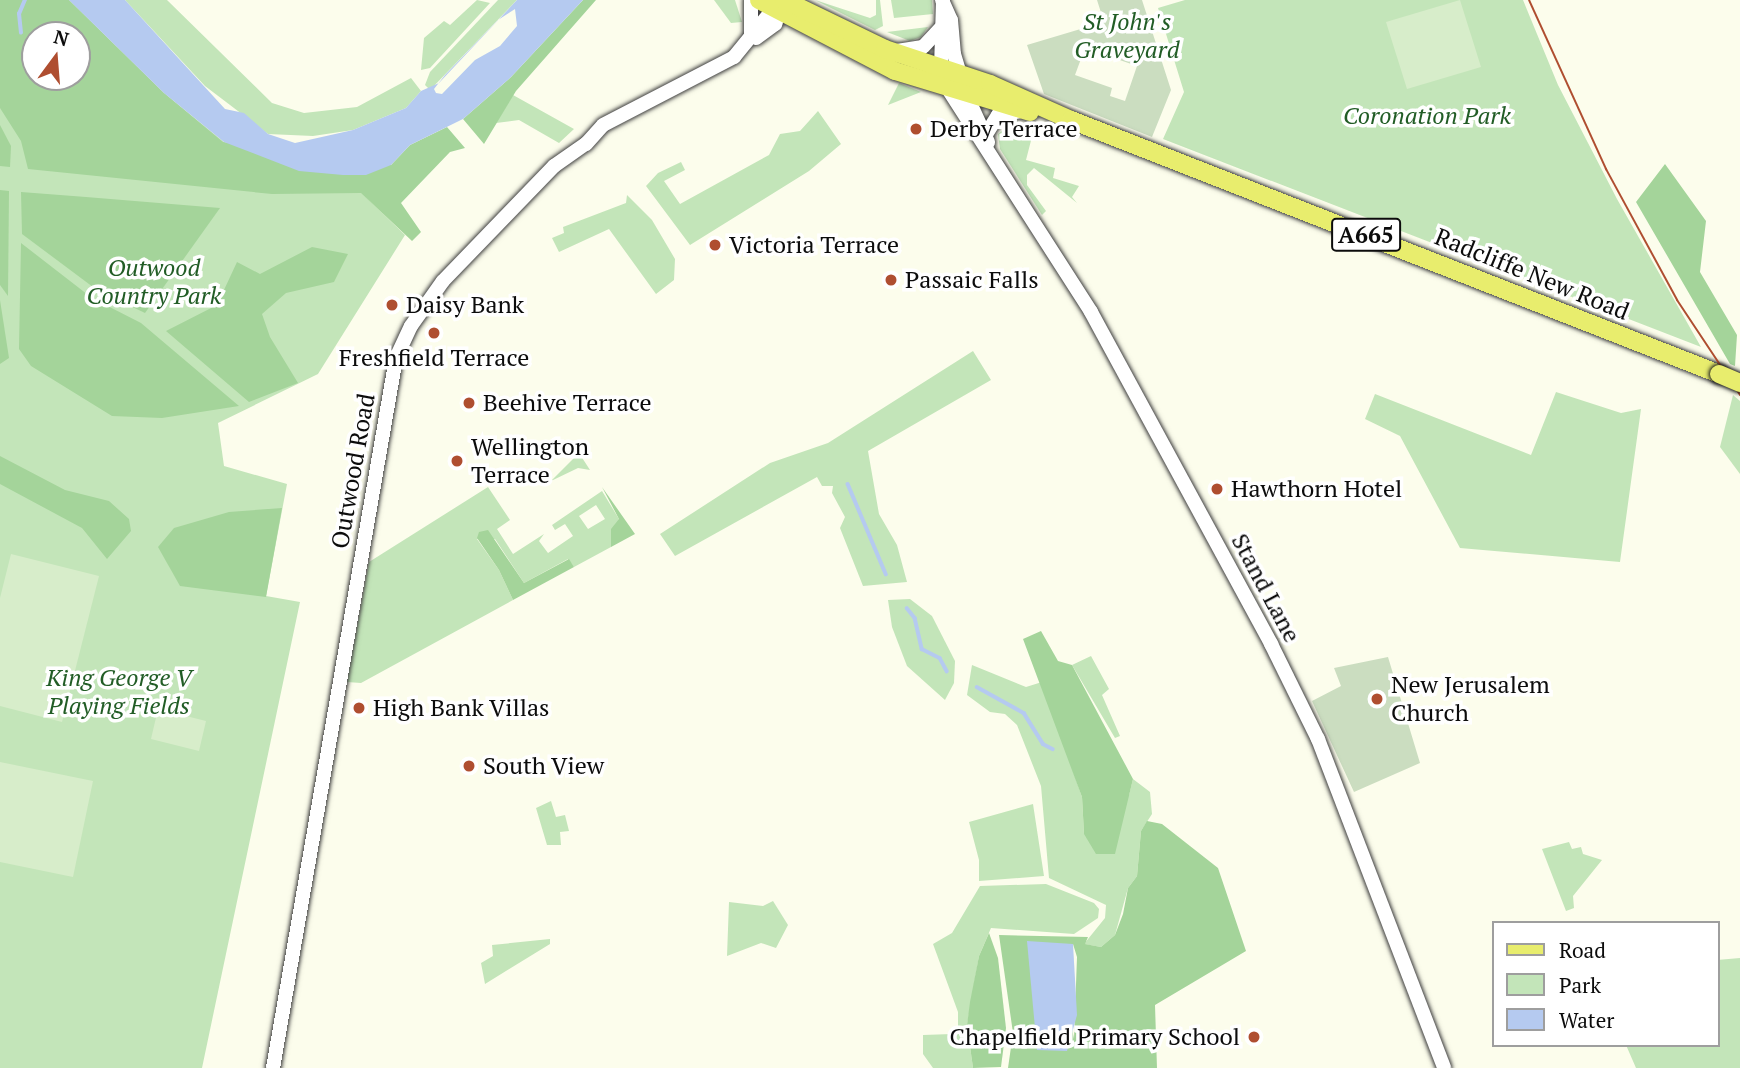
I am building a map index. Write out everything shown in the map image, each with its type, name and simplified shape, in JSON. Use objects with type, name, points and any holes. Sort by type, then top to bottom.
[{"type":"main road","name":"A665","points":[[777,3],[885,49],[960,73]]},
{"type":"main road","name":"A665","points":[[777,3],[895,71],[957,91]]},
{"type":"main road","name":"Radcliffe New Road","points":[[960,73],[1071,120],[1740,383]]},
{"type":"main road","name":"Radcliffe New Road","points":[[957,91],[1026,111],[1071,120]]},
{"type":"street","points":[[749,43],[753,23],[751,0]]},
{"type":"street","name":"Stand Lane","points":[[942,1],[941,69],[985,136],[992,156]]},
{"type":"street","name":"Stand Lane","points":[[942,1],[951,20],[954,54],[960,73],[957,91],[992,156],[1063,265],[1152,418],[1318,739],[1444,1068]]},
{"type":"street","name":"Outwood Road","points":[[272,1068],[354,589],[401,347],[424,303],[554,166],[586,144],[603,125],[734,57],[775,24],[777,3]]},
{"type":"street","points":[[885,49],[917,49],[940,29]]},
{"type":"street","points":[[985,136],[998,115],[1026,111]]},
{"type":"green space","name":"Outwood Country Park","points":[[0,0],[69,0],[90,21],[21,21],[21,91],[91,91],[91,22],[164,93],[224,142],[343,175],[405,235],[318,374],[218,423],[224,466],[287,484],[266,596],[300,602],[202,1068],[0,1068]]},
{"type":"green space","points":[[0,0],[69,0],[90,21],[21,21],[21,91],[91,91],[91,22],[164,93],[223,142],[391,165],[410,145],[447,127],[465,148],[450,152],[401,203],[421,232],[412,241],[361,193],[272,194],[28,169],[21,141],[0,108]]},
{"type":"green space","points":[[125,0],[167,0],[272,103],[304,113],[357,107],[411,78],[421,91],[406,108],[353,130],[313,136],[268,134],[205,86]]},
{"type":"green space","points":[[477,0],[490,3],[430,68],[421,70],[424,38],[444,21],[450,25]]},
{"type":"green space","points":[[498,0],[517,0],[430,90],[425,85],[430,72]]},
{"type":"green space","points":[[583,0],[596,0],[516,91],[484,144],[463,119],[511,77]]},
{"type":"green space","points":[[714,0],[735,0],[742,22],[731,23]]},
{"type":"green space","points":[[815,0],[870,18],[876,15],[876,0],[880,0],[883,26],[875,30]]},
{"type":"green space","points":[[891,0],[932,0],[933,14],[894,18]]},
{"type":"green space","name":"St John's Graveyard","points":[[1097,0],[1142,0],[1171,90],[1152,137],[1044,94],[1027,45],[1104,22]],"holes":[[[1085,48],[1137,66],[1125,101],[1110,96],[1112,88],[1075,75]]]},
{"type":"green space","name":"Coronation Park","points":[[1185,0],[1523,0],[1558,85],[1617,199],[1701,347],[1163,139],[1184,92],[1158,8]]},
{"type":"green space","points":[[1460,0],[1481,67],[1407,89],[1386,22]]},
{"type":"green space","points":[[928,27],[921,37],[910,41],[887,32]]},
{"type":"green space","points":[[899,83],[921,92],[888,105]]},
{"type":"green space","points":[[513,95],[574,129],[559,143],[519,120],[496,123]]},
{"type":"green space","points":[[818,111],[841,144],[809,171],[690,245],[646,186],[658,173],[681,162],[685,170],[664,181],[680,204],[769,155],[780,134],[800,131]]},
{"type":"green space","points":[[1014,121],[1035,125],[1026,160],[1055,168],[1053,178],[1079,186],[1072,197],[1077,203],[1034,168],[1027,175],[1027,185],[1046,211],[1042,215],[1000,149],[998,134]]},
{"type":"green space","points":[[0,125],[11,146],[10,167],[0,166]]},
{"type":"green space","points":[[1665,164],[1706,221],[1700,272],[1737,335],[1735,366],[1730,364],[1636,202]]},
{"type":"green space","points":[[0,190],[9,191],[8,296],[0,285]]},
{"type":"green space","points":[[21,192],[220,208],[145,313],[97,290],[22,234]]},
{"type":"green space","points":[[627,195],[652,220],[675,259],[674,280],[656,294],[609,229],[559,252],[552,238],[564,233],[563,227],[626,203]]},
{"type":"green space","points":[[21,243],[92,298],[141,323],[239,406],[162,418],[112,416],[31,366],[19,349]]},
{"type":"green space","points":[[312,247],[348,254],[334,282],[286,293],[262,314],[270,337],[298,383],[249,402],[166,331],[217,305],[237,262],[260,274]]},
{"type":"green space","points":[[0,300],[9,358],[0,364]]},
{"type":"green space","points":[[973,351],[991,380],[868,451],[879,514],[897,545],[907,582],[863,586],[840,528],[845,517],[832,493],[833,486],[822,486],[817,477],[675,556],[660,534],[770,463],[828,443]]},
{"type":"green space","points":[[1556,392],[1621,413],[1641,409],[1620,562],[1460,548],[1400,436],[1365,419],[1375,394],[1531,455]]},
{"type":"green space","points":[[1733,395],[1740,401],[1740,474],[1720,447]]},
{"type":"green space","points":[[579,453],[590,470],[578,468],[551,481]]},
{"type":"green space","points":[[0,456],[65,490],[109,501],[129,519],[131,531],[107,559],[82,528],[0,484]]},
{"type":"green space","points":[[488,487],[510,520],[497,529],[513,554],[544,534],[539,541],[548,553],[573,536],[565,524],[555,530],[552,525],[602,491],[619,519],[611,547],[574,567],[568,559],[524,583],[495,539],[477,539],[499,570],[513,600],[361,683],[347,682],[369,562]],"holes":[[[596,505],[605,519],[588,529],[579,516]]]},
{"type":"green space","points":[[602,487],[635,534],[611,547],[611,529],[619,519]]},
{"type":"green space","points":[[282,508],[266,597],[180,586],[158,547],[174,528],[229,512]]},
{"type":"green space","points":[[488,530],[524,583],[569,559],[574,567],[513,600],[499,570],[477,538],[479,532]]},
{"type":"green space","points":[[11,554],[99,576],[62,722],[0,706],[0,598]]},
{"type":"green space","points":[[910,599],[932,616],[955,661],[954,683],[945,700],[907,666],[892,627],[888,600]]},
{"type":"green space","points":[[1041,631],[1058,661],[1072,665],[1133,779],[1115,854],[1096,854],[1084,834],[1082,797],[1023,639]]},
{"type":"green space","points":[[1091,656],[1109,689],[1102,695],[1120,736],[1115,738],[1072,665]]},
{"type":"green space","points":[[1388,657],[1420,763],[1354,792],[1312,701],[1341,686],[1334,668]]},
{"type":"green space","points":[[972,665],[1026,687],[1042,682],[1082,797],[1084,834],[1129,795],[1133,779],[1150,792],[1152,814],[1141,831],[1137,876],[1128,888],[1115,935],[1101,947],[1084,944],[1105,918],[1106,905],[1049,878],[1041,786],[1017,725],[1005,714],[990,712],[967,695]]},
{"type":"green space","points":[[158,709],[206,721],[199,751],[151,739]]},
{"type":"green space","points":[[0,762],[93,781],[73,877],[0,862]]},
{"type":"green space","points":[[551,801],[556,817],[565,815],[569,831],[560,832],[561,845],[547,845],[536,808]]},
{"type":"green space","points":[[1033,804],[1044,876],[979,881],[979,860],[969,822]]},
{"type":"green space","points":[[1147,821],[1162,824],[1218,868],[1246,951],[1155,1005],[1157,1068],[1008,1068],[1013,1033],[999,935],[1088,937],[1085,944],[1101,947],[1115,935],[1123,914],[1128,888],[1137,876],[1141,831]],"holes":[[[1055,944],[1073,944],[1077,957],[1074,1039]]]},
{"type":"green space","points":[[1569,842],[1572,849],[1581,847],[1583,854],[1602,860],[1573,896],[1574,908],[1566,911],[1542,849]]},
{"type":"green space","points":[[1046,884],[1094,903],[1099,909],[1098,918],[1074,934],[991,928],[979,956],[967,1025],[973,1068],[933,1068],[923,1054],[923,1035],[952,1034],[958,1031],[958,1012],[933,944],[952,933],[980,886]]},
{"type":"green space","points":[[773,901],[788,925],[776,948],[761,943],[727,956],[729,902],[763,906]]},
{"type":"green space","points":[[989,933],[998,958],[1006,1028],[1001,1067],[973,1068],[967,1025],[979,956]]},
{"type":"green space","points":[[550,939],[550,944],[485,984],[481,963],[493,956],[492,945]]},
{"type":"green space","points":[[1740,958],[1740,1068],[1636,1068],[1627,1047],[1719,1047],[1719,960]]},
{"type":"water","points":[[69,0],[125,0],[225,109],[244,113],[268,134],[295,143],[353,130],[406,108],[421,91],[439,83],[434,89],[436,93],[442,94],[475,60],[500,46],[517,26],[515,9],[499,20],[517,0],[583,0],[511,77],[463,119],[410,145],[391,165],[366,175],[299,171],[224,142],[164,93]]},
{"type":"water","points":[[1027,941],[1073,944],[1077,1015],[1067,1051],[1037,1050]]},
{"type":"waterway","points":[[21,33],[19,14],[25,0]]},
{"type":"waterway","points":[[848,484],[886,574]]},
{"type":"waterway","points":[[907,608],[915,618],[922,649],[940,658],[947,671]]},
{"type":"waterway","points":[[977,687],[1024,713],[1043,744],[1053,749]]},
{"type":"tram line","points":[[1529,0],[1606,169],[1677,300],[1740,395]]},
{"type":"place","name":"Derby Terrace","points":[[916,129]]},
{"type":"place","name":"Victoria Terrace","points":[[715,245]]},
{"type":"place","name":"Passaic Falls","points":[[891,280]]},
{"type":"place","name":"Daisy Bank","points":[[392,305]]},
{"type":"place","name":"Freshfield Terrace","points":[[434,333]]},
{"type":"place","name":"Beehive Terrace","points":[[469,403]]},
{"type":"place","name":"Wellington Terrace","points":[[457,461]]},
{"type":"place","name":"Hawthorn Hotel","points":[[1217,489]]},
{"type":"place","name":"New Jerusalem Church","points":[[1377,699]]},
{"type":"place","name":"High Bank Villas","points":[[359,708]]},
{"type":"place","name":"South View","points":[[469,766]]},
{"type":"place","name":"Chapelfield Primary School","points":[[1254,1037]]},
{"type":"park label","name":"King George V Playing Fields","points":[[119,692]]}]
